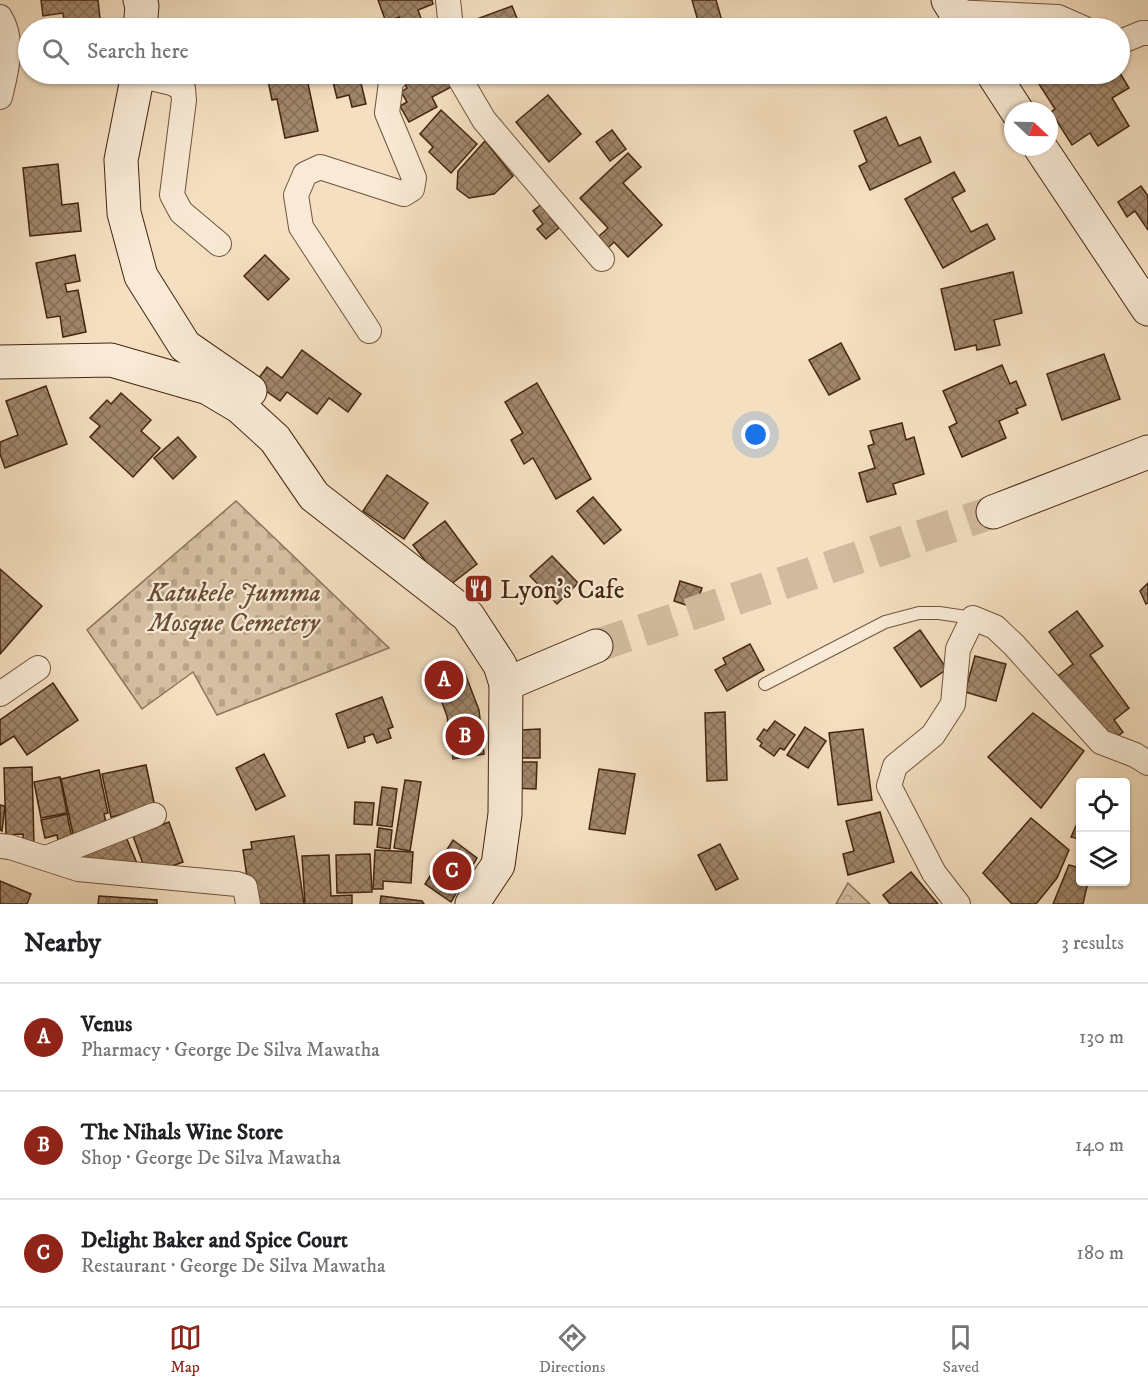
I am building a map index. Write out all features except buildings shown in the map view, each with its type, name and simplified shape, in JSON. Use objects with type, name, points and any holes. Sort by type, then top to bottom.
[{"type":"street","points":[[140,0],[141,18]]},
{"type":"street","points":[[448,0],[449,18]]},
{"type":"street","points":[[956,14],[1060,18]]},
{"type":"street","points":[[0,17],[4,24],[9,61],[0,97]]},
{"type":"street","points":[[1130,38],[1148,33]]},
{"type":"street","points":[[136,84],[121,160],[124,213],[141,276],[185,346],[268,404],[295,435],[314,496]]},
{"type":"street","points":[[174,84],[183,90],[184,100],[172,195],[181,212],[219,244]]},
{"type":"street","points":[[369,331],[302,227],[296,195],[305,174],[320,167],[404,194],[412,189],[414,178],[387,113],[391,84]]},
{"type":"street","points":[[464,84],[484,120],[602,259]]},
{"type":"street","points":[[999,84],[1011,102]]},
{"type":"street","points":[[1046,156],[1148,309]]},
{"type":"street","points":[[0,362],[111,360],[208,388],[240,407],[275,439],[314,496],[468,616],[501,665],[506,684],[506,814],[498,865],[472,904]]},
{"type":"street","points":[[993,512],[1148,452]]},
{"type":"street","points":[[958,904],[934,873],[889,786],[895,766],[933,735],[953,704],[958,649],[973,618],[995,627],[1014,645],[1101,742],[1135,755],[1148,763]]},
{"type":"street","points":[[506,684],[596,646]]},
{"type":"street","points":[[0,693],[38,668]]},
{"type":"street","points":[[46,858],[154,815]]},
{"type":"street","points":[[0,846],[10,847],[78,869],[237,884],[245,887],[248,904]]},
{"type":"lane","points":[[765,684],[885,622],[919,613],[939,613],[973,618]]},
{"type":"green space","name":"Katukele Jumma Mosque Cemetery","points":[[236,501],[389,648],[217,715],[193,672],[142,709],[87,630]]},
{"type":"green space","points":[[848,883],[870,904],[836,904]]},
{"type":"tunnel","points":[[596,646],[993,512]]},
{"type":"place","name":"Lyon's Cafe","points":[[479,589]]},
{"type":"place","name":"Venus","points":[[444,680]]},
{"type":"place","name":"The Nihals Wine Store","points":[[465,736]]},
{"type":"place","name":"Delight Baker and Spice Court","points":[[452,871]]}]
